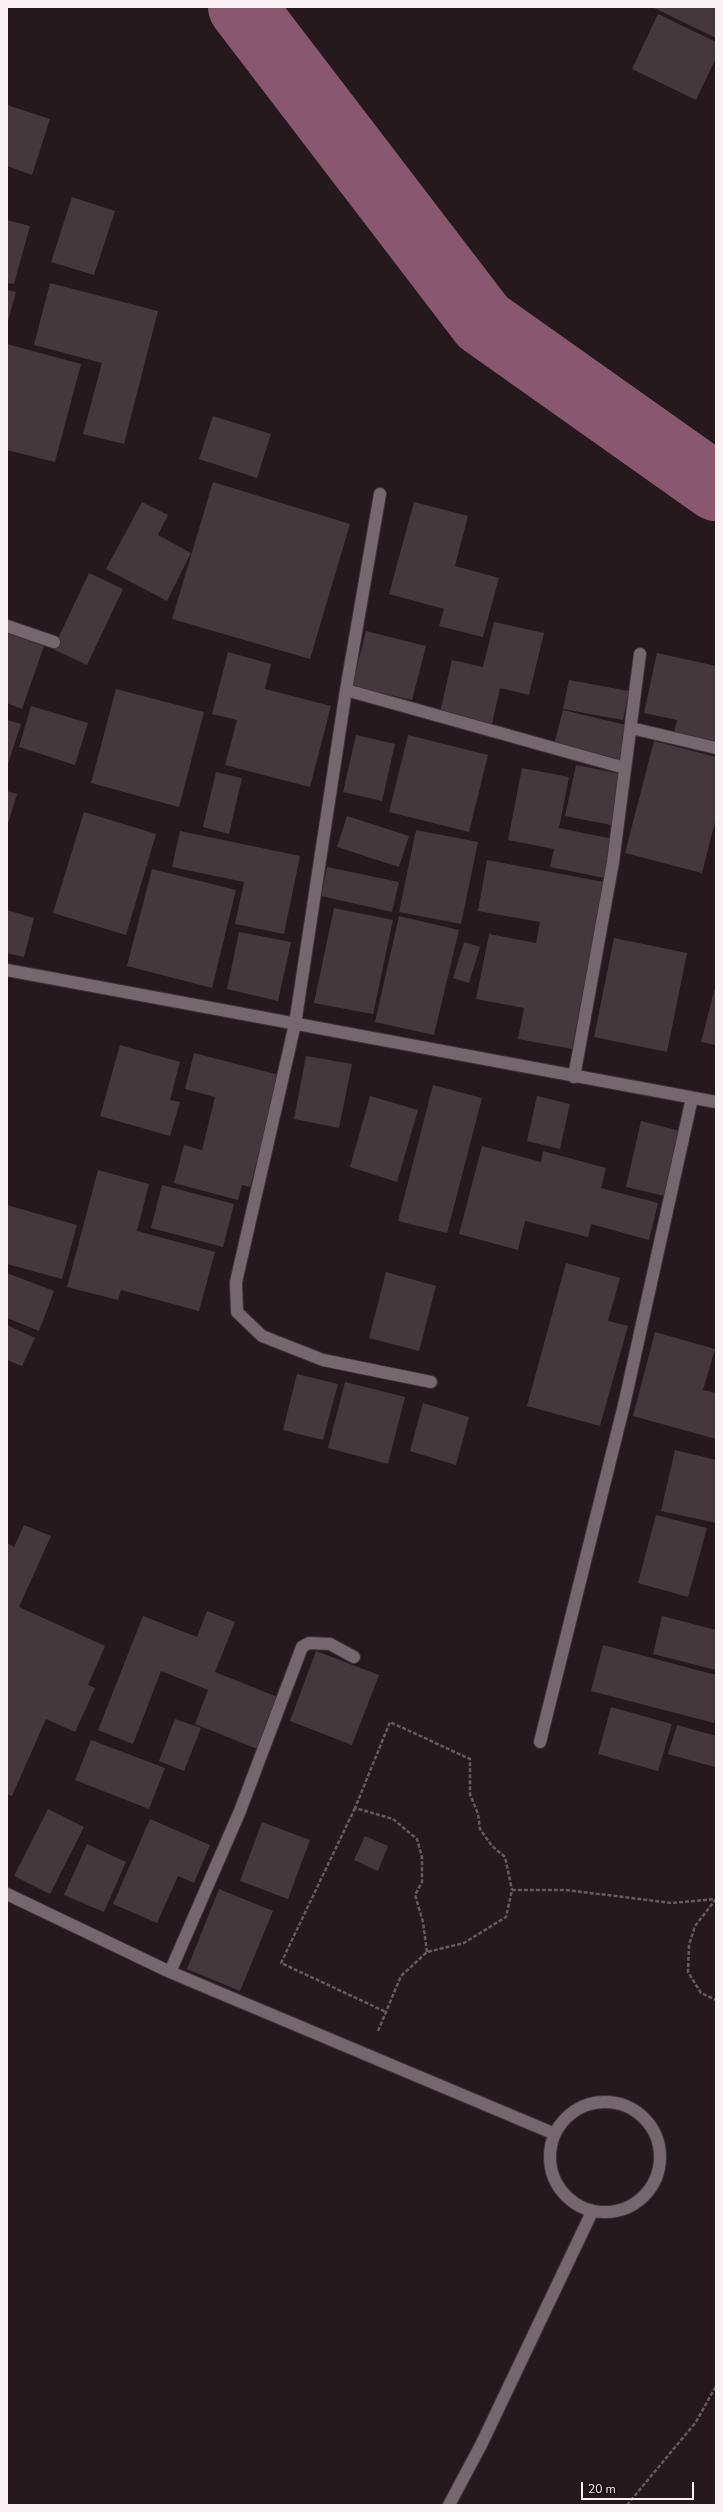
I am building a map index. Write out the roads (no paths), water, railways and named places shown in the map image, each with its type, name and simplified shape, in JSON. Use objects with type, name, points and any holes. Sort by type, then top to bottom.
[{"type":"street","points":[[380,494],[346,690],[295,1024],[236,1282],[237,1312],[262,1336],[324,1360],[431,1382]]},
{"type":"street","points":[[7,626],[54,642]]},
{"type":"street","points":[[574,1077],[613,862],[640,654]]},
{"type":"street","points":[[346,690],[625,768]]},
{"type":"street","points":[[631,728],[716,748]]},
{"type":"street","points":[[7,970],[574,1077],[716,1102]]},
{"type":"street","points":[[540,1742],[624,1405],[692,1098]]},
{"type":"street","points":[[170,1972],[240,1811],[302,1648],[308,1643],[330,1644],[354,1657]]},
{"type":"street","points":[[7,1894],[170,1972],[555,2134]]},
{"type":"street","points":[[608,2101],[625,2105],[640,2113],[651,2125],[658,2140],[661,2156],[659,2173],[652,2188],[640,2200],[626,2209],[609,2213],[592,2212],[578,2206],[565,2195],[556,2182],[550,2166],[550,2150],[555,2134],[564,2120],[576,2110],[592,2103],[608,2101]]},
{"type":"street","points":[[449,2505],[482,2445],[592,2212]]},
{"type":"waterway","points":[[242,7],[483,322],[716,487]]}]
